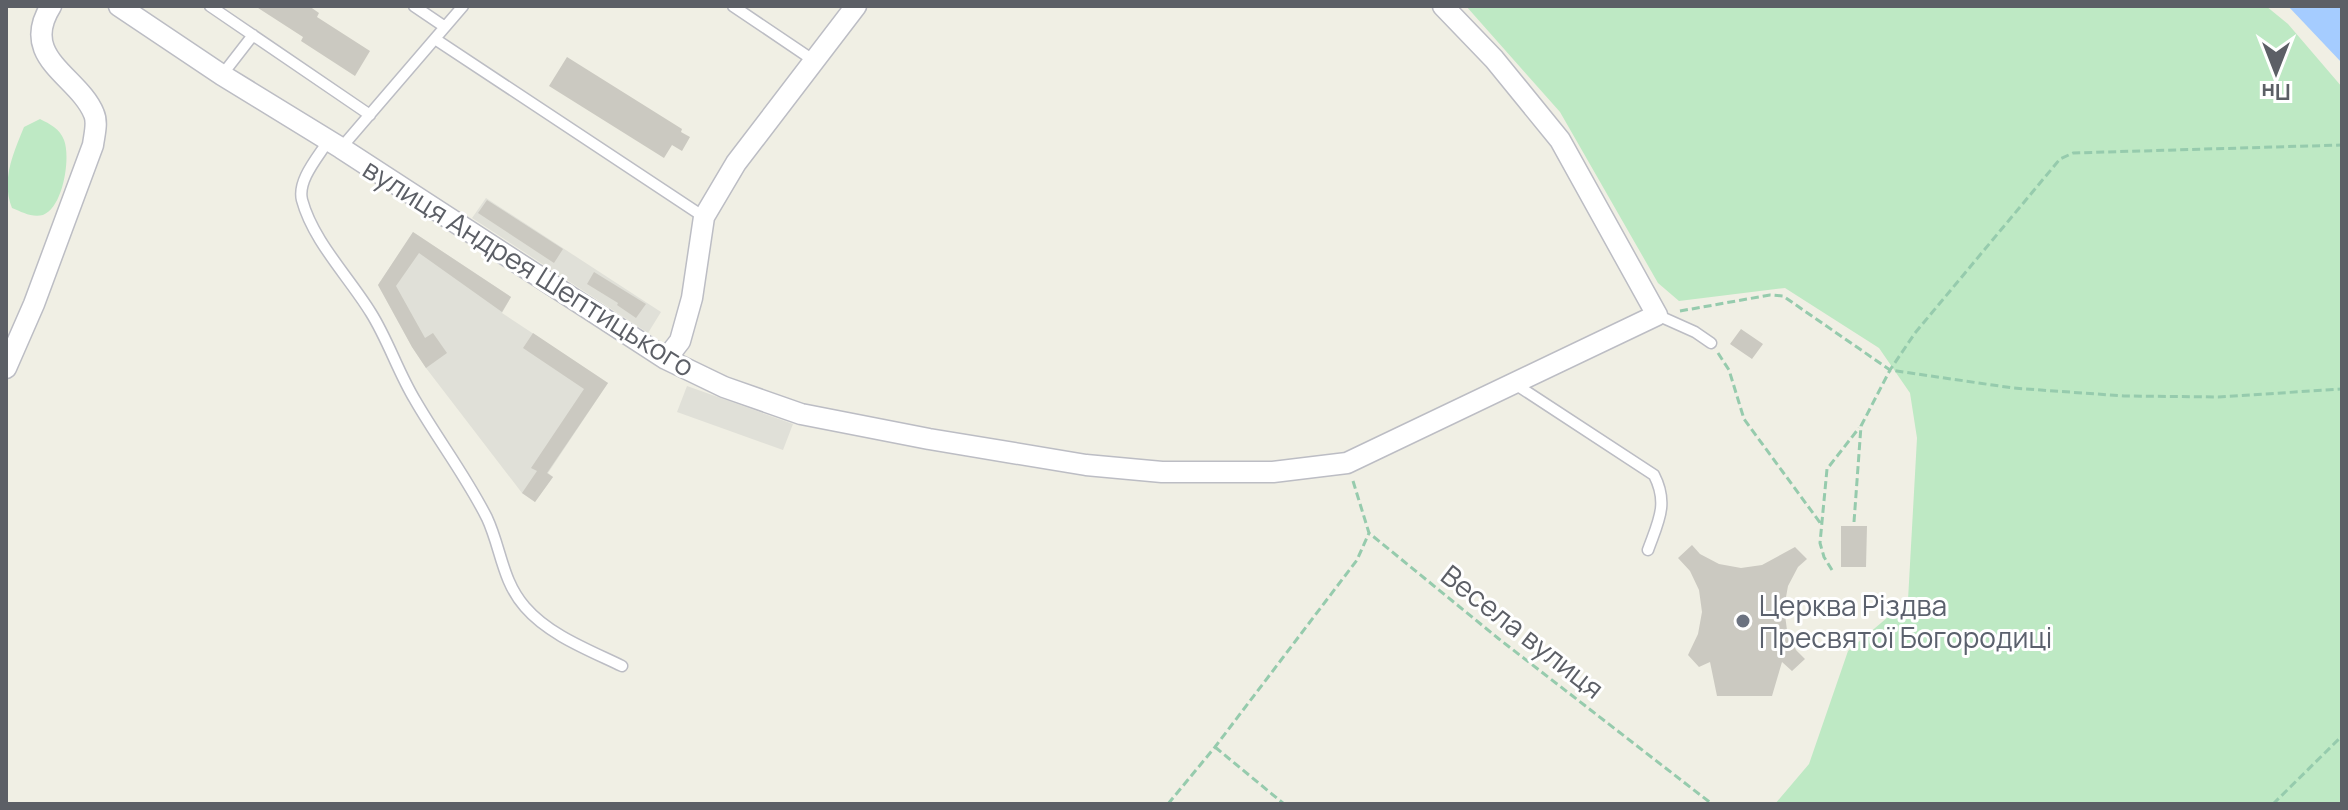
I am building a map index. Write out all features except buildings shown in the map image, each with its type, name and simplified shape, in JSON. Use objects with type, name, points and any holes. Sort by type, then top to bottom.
[{"type":"street","points":[[6,368],[34,304],[93,145],[96,118],[90,106],[48,59],[43,46],[45,14],[51,6]]},
{"type":"street","name":"вулиця Андрея Шептицького","points":[[119,6],[666,359],[724,387],[801,414],[1086,465],[1162,472],[1273,472],[1347,463],[1657,315]]},
{"type":"street","points":[[666,359],[680,341],[692,298],[704,217],[736,163],[856,6]]},
{"type":"street","points":[[1443,6],[1494,59],[1560,140],[1657,315]]},
{"type":"lane","points":[[210,6],[370,115]]},
{"type":"lane","points":[[414,6],[445,27]]},
{"type":"lane","points":[[463,6],[370,115],[335,144],[303,183],[300,192],[302,203],[320,237],[373,316],[417,404],[470,485],[489,521],[513,592],[532,614],[552,629],[622,666]]},
{"type":"lane","points":[[733,6],[813,60]]},
{"type":"lane","points":[[222,75],[253,35]]},
{"type":"lane","points":[[435,39],[704,217]]},
{"type":"lane","points":[[1657,315],[1695,332],[1711,343]]},
{"type":"lane","points":[[1515,384],[1654,475],[1662,491],[1662,510],[1648,550]]},
{"type":"path","points":[[1832,570],[1820,543],[1827,469],[1861,426],[1890,370],[1915,333],[2060,159],[2073,153],[2342,145]]},
{"type":"path","points":[[1657,315],[1770,295],[1783,296],[1890,370],[2013,388],[2124,396],[2218,397],[2342,389]]},
{"type":"path","points":[[1711,343],[1729,370],[1744,419],[1821,524]]},
{"type":"path","points":[[1854,522],[1861,426]]},
{"type":"path","points":[[1168,804],[1357,560],[1369,533],[1347,463]]},
{"type":"path","name":"Весела вулиця","points":[[1369,533],[1499,639],[1712,804]]},
{"type":"path","points":[[2273,804],[2342,736]]},
{"type":"path","points":[[1215,747],[1284,804]]},
{"type":"shaded area","points":[[486,198],[661,312],[648,333],[472,218]]},
{"type":"shaded area","points":[[413,232],[511,297],[502,313],[608,383],[548,473],[553,477],[535,502],[522,493],[426,368],[378,285]]},
{"type":"shaded area","points":[[687,386],[793,424],[783,450],[677,412]]},
{"type":"green space","points":[[1466,6],[2266,6],[2288,24],[2342,87],[2342,804],[1775,804],[1809,764],[1848,651],[1908,600],[1917,438],[1910,393],[1879,348],[1785,288],[1679,301],[1658,283],[1560,112]]},
{"type":"green space","points":[[40,119],[51,125],[64,140],[66,170],[56,203],[50,211],[35,216],[12,208],[8,177],[24,127]]},
{"type":"water","points":[[2288,6],[2342,6],[2342,63]]},
{"type":"place","name":"Церква Різдва Пресвятої Богородиці","points":[[1743,621]]}]
